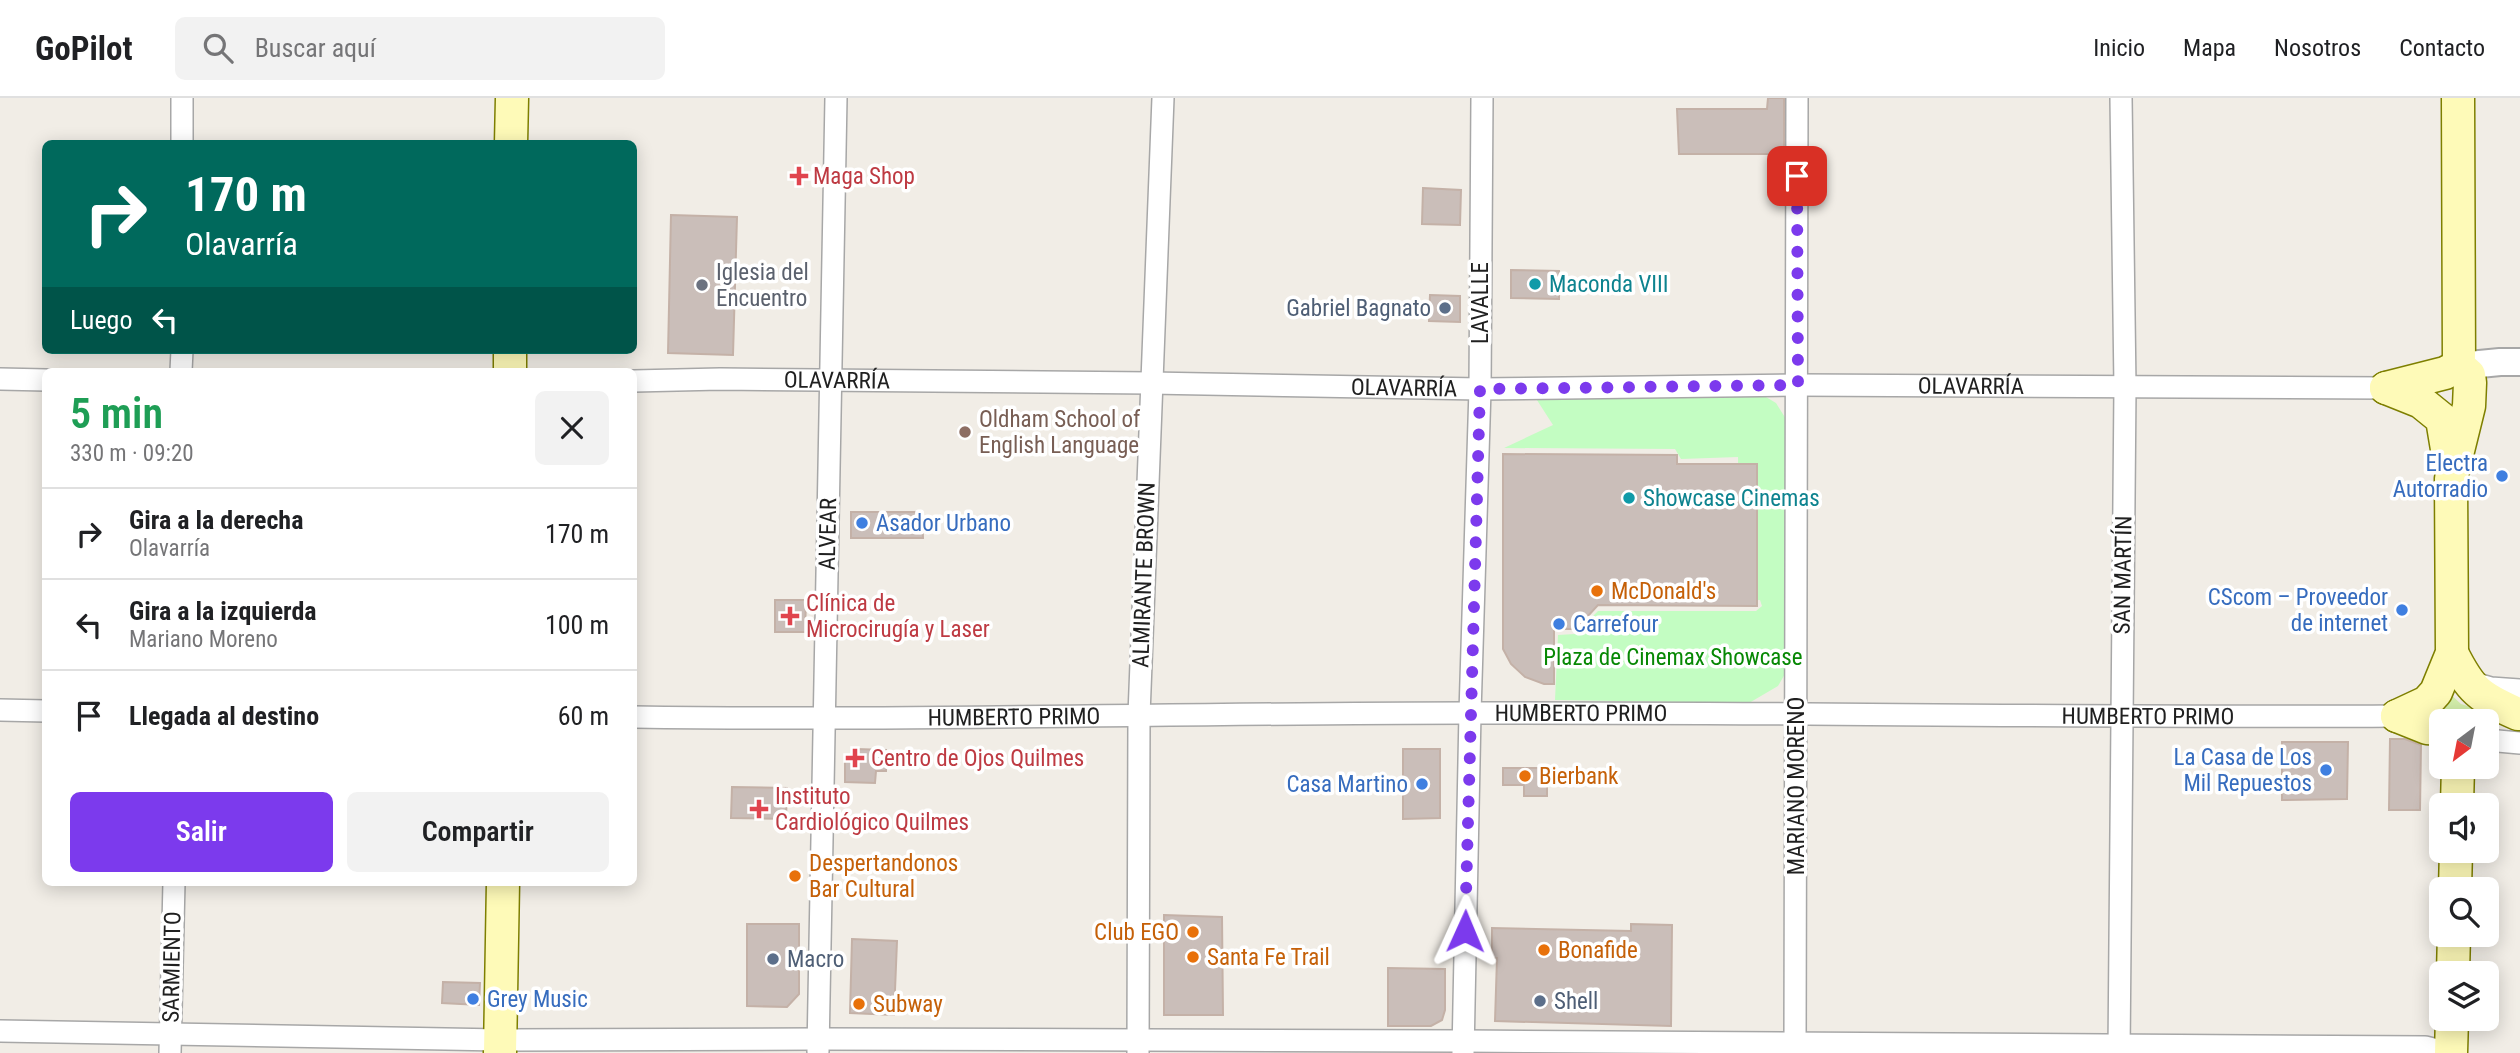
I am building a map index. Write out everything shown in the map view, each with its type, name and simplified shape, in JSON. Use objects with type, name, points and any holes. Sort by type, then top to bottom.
[{"type":"main road","points":[[511,140],[512,98]]},
{"type":"main road","points":[[2398,716],[2427,702],[2436,692],[2452,653],[2451,479],[2470,394],[2469,375],[2459,366],[2458,98]]},
{"type":"main road","name":"OLAVARRÍA","points":[[2386,388],[2445,373],[2459,366]]},
{"type":"main road","name":"OLAVARRÍA","points":[[2386,388],[2421,402],[2442,419],[2451,479]]},
{"type":"main road","points":[[2452,653],[2466,681],[2477,693],[2519,715]]},
{"type":"main road","points":[[2499,725],[2519,715]]},
{"type":"main road","name":"HUMBERTO PRIMO","points":[[2398,716],[2429,728]]},
{"type":"main road","points":[[500,1047],[503,886]]},
{"type":"main road","points":[[2450,1053],[2451,1031]]},
{"type":"street","points":[[182,140],[183,98]]},
{"type":"street","name":"ALVEAR","points":[[818,1046],[836,98]]},
{"type":"street","name":"ALMIRANTE BROWN","points":[[1138,1047],[1139,715],[1163,98]]},
{"type":"street","name":"LAVALLE","points":[[1463,1047],[1480,389],[1482,98]]},
{"type":"street","name":"MARIANO MORENO","points":[[1795,1048],[1797,98]]},
{"type":"street","name":"SAN MARTÍN","points":[[2119,1048],[2125,387],[2120,98]]},
{"type":"street","name":"OLAVARRÍA","points":[[2459,366],[2520,362]]},
{"type":"street","points":[[0,379],[42,380]]},
{"type":"street","name":"OLAVARRÍA","points":[[637,381],[1151,383],[1480,389],[1798,385],[2386,388]]},
{"type":"street","points":[[0,710],[42,711]]},
{"type":"street","name":"HUMBERTO PRIMO","points":[[637,717],[825,720],[1470,713],[2121,718],[2398,716]]},
{"type":"street","points":[[2499,731],[2519,715]]},
{"type":"street","name":"SARMIENTO","points":[[170,1044],[174,886]]},
{"type":"street","points":[[0,1031],[170,1044],[500,1047],[2425,1047],[2450,1053]]},
{"type":"green space","name":"Plaza de Cinemax Showcase","points":[[1535,397],[1766,397],[1776,403],[1786,419],[1785,674],[1778,686],[1749,703],[1555,700],[1558,635],[1575,634],[1598,611],[1756,611],[1762,606],[1760,600],[1740,601],[1738,457],[1681,459],[1675,449],[1504,448],[1553,425]]},
{"type":"green space","points":[[2447,691],[2461,704],[2477,709],[2437,709]]},
{"type":"building","points":[[1768,98],[1784,98],[1784,154],[1679,154],[1677,109],[1767,109]]},
{"type":"building","points":[[1423,188],[1461,190],[1460,225],[1422,224]]},
{"type":"building","name":"Iglesia del Encuentro","points":[[671,215],[737,217],[733,355],[668,353]]},
{"type":"building","name":"Maconda VIII","points":[[1511,270],[1559,271],[1559,299],[1511,298]]},
{"type":"building","name":"Gabriel Bagnato","points":[[1430,295],[1460,296],[1460,322],[1429,321]]},
{"type":"building","points":[[1503,454],[1677,455],[1677,464],[1757,464],[1757,606],[1598,605],[1576,629],[1554,629],[1554,684],[1544,684],[1525,677],[1511,664],[1503,649]]},
{"type":"building","points":[[851,512],[922,512],[923,538],[851,538]]},
{"type":"building","name":"Clínica de Microcirugía y Laser","points":[[775,600],[806,600],[805,632],[775,632]]},
{"type":"building","points":[[2390,739],[2405,739],[2421,745],[2420,810],[2389,810]]},
{"type":"building","name":"La Casa de Los Mil Repuestos","points":[[2282,742],[2348,742],[2347,799],[2282,800]]},
{"type":"building","points":[[856,749],[886,750],[886,771],[876,771],[875,783],[845,782],[845,762]]},
{"type":"building","name":"Casa Martino","points":[[1403,749],[1440,749],[1440,818],[1403,819]]},
{"type":"building","name":"Bierbank","points":[[1503,768],[1547,768],[1547,796],[1524,796],[1524,785],[1503,785]]},
{"type":"building","name":"Instituto Cardiológico Quilmes","points":[[732,787],[787,788],[786,819],[731,818]]},
{"type":"building","points":[[1164,915],[1222,917],[1223,1015],[1164,1015]]},
{"type":"building","name":"Macro","points":[[747,924],[799,924],[799,994],[787,1007],[747,1006]]},
{"type":"building","points":[[1631,924],[1672,925],[1671,1026],[1495,1021],[1497,958],[1492,958],[1492,928],[1631,931]]},
{"type":"building","points":[[852,939],[897,941],[894,1015],[850,1013]]},
{"type":"building","points":[[1388,968],[1445,969],[1445,1010],[1442,1020],[1431,1026],[1388,1026]]},
{"type":"building","points":[[443,982],[480,983],[479,1005],[442,1003]]},
{"type":"place","name":"Maga Shop","points":[[799,176]]},
{"type":"place","name":"Maconda VIII","points":[[1535,284]]},
{"type":"place","name":"Iglesia del Encuentro","points":[[702,285]]},
{"type":"place","name":"Gabriel Bagnato","points":[[1445,308]]},
{"type":"place","name":"Oldham School of English Language","points":[[965,432]]},
{"type":"place","name":"Electra Autorradio","points":[[2502,476]]},
{"type":"place","name":"Showcase Cinemas","points":[[1629,498]]},
{"type":"place","name":"Asador Urbano","points":[[862,523]]},
{"type":"place","name":"McDonald's","points":[[1597,591]]},
{"type":"place","name":"CScom – Proveedor de internet","points":[[2402,610]]},
{"type":"place","name":"Clínica de Microcirugía y Laser","points":[[790,616]]},
{"type":"place","name":"Carrefour","points":[[1559,624]]},
{"type":"place","name":"Centro de Ojos Quilmes","points":[[855,758]]},
{"type":"place","name":"La Casa de Los Mil Repuestos","points":[[2326,770]]},
{"type":"place","name":"Bierbank","points":[[1525,776]]},
{"type":"place","name":"Casa Martino","points":[[1422,784]]},
{"type":"place","name":"Instituto Cardiológico Quilmes","points":[[759,809]]},
{"type":"place","name":"Despertandonos Bar Cultural","points":[[795,876]]},
{"type":"place","name":"Club EGO","points":[[1193,932]]},
{"type":"place","name":"Bonafide","points":[[1544,950]]},
{"type":"place","name":"Santa Fe Trail","points":[[1193,957]]},
{"type":"place","name":"Macro","points":[[773,959]]},
{"type":"place","name":"Grey Music","points":[[473,999]]},
{"type":"place","name":"Shell","points":[[1540,1001]]},
{"type":"place","name":"Subway","points":[[859,1004]]},
{"type":"route","points":[[1465,931],[1480,389],[1798,385],[1797,176]]}]
